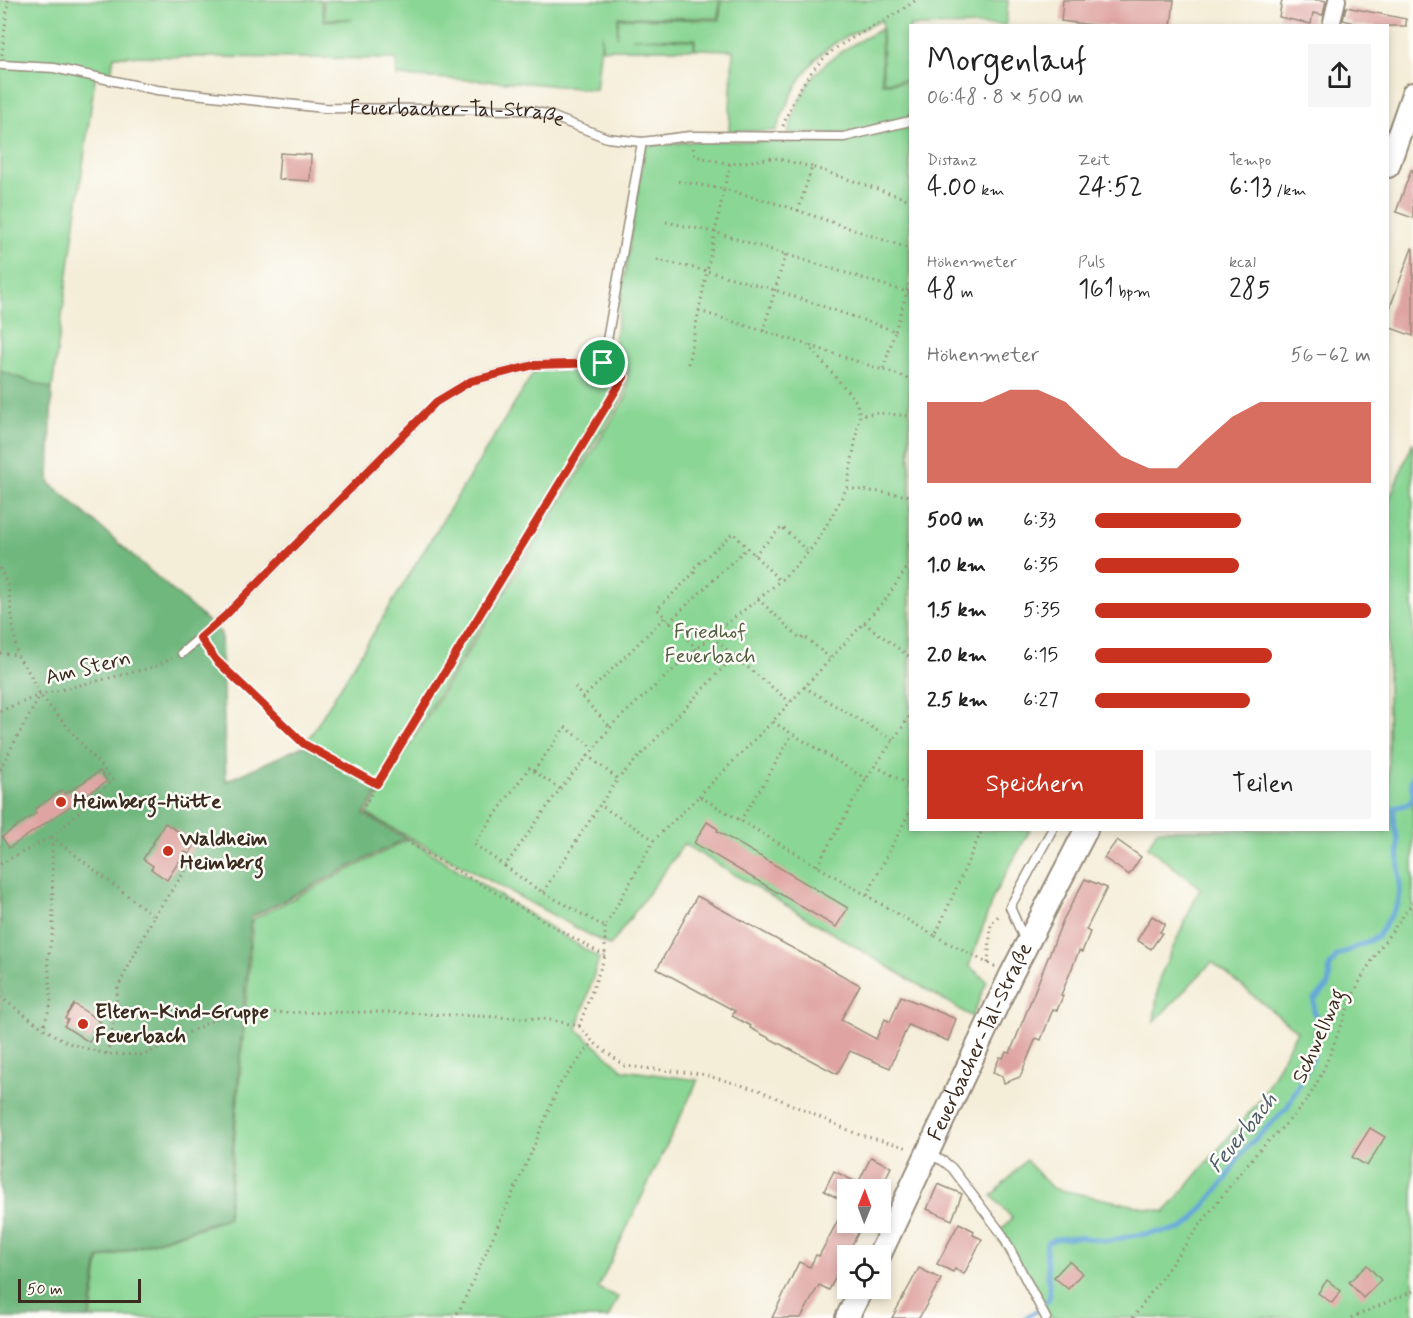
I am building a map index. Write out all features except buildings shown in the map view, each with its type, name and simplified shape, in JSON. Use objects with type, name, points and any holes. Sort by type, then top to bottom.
[{"type":"main road","points":[[1389,163],[1413,94]]},
{"type":"main road","name":"Feuerbacher-Tal-Straße","points":[[884,1245],[1026,944],[1085,831]]},
{"type":"main road","points":[[847,1318],[856,1299]]},
{"type":"street","points":[[1331,24],[1337,0]]},
{"type":"lane","name":"Feuerbacher-Tal-Straße","points":[[2,65],[54,68],[148,88],[303,106],[526,110],[546,114],[607,138],[642,142],[690,136],[844,137],[909,121]]},
{"type":"lane","points":[[182,653],[225,616],[436,402],[471,381],[534,365],[603,363],[642,142]]},
{"type":"lane","points":[[1026,944],[1010,907],[1051,831]]},
{"type":"lane","points":[[927,1154],[952,1168],[1002,1234],[1046,1318]]},
{"type":"path","points":[[2,65],[2,43],[8,0]]},
{"type":"path","points":[[780,136],[789,109],[817,66],[837,47],[896,15],[916,0]]},
{"type":"path","points":[[690,136],[695,156],[730,164],[775,158],[812,167],[909,200]]},
{"type":"path","points":[[688,363],[730,164]]},
{"type":"path","points":[[798,211],[812,167]]},
{"type":"path","points":[[676,181],[724,189],[909,249]]},
{"type":"path","points":[[666,222],[714,232],[786,253],[909,293],[883,370]]},
{"type":"path","points":[[763,331],[786,253]]},
{"type":"path","points":[[657,260],[775,290],[895,331]]},
{"type":"path","points":[[699,311],[909,379]]},
{"type":"path","points":[[506,866],[560,789],[610,728],[711,636],[780,581],[808,552],[847,488],[860,415],[856,401],[808,345]]},
{"type":"path","points":[[603,363],[624,377],[359,814],[605,956]]},
{"type":"path","points":[[860,415],[878,413],[909,416]]},
{"type":"path","points":[[847,488],[909,496]]},
{"type":"path","points":[[754,555],[782,527],[808,552]]},
{"type":"path","points":[[697,649],[657,609],[694,573],[694,568],[733,533],[780,581]]},
{"type":"path","points":[[669,622],[747,548]]},
{"type":"path","points":[[579,1026],[605,956],[604,927],[654,840],[772,722],[864,623],[886,599],[909,564]]},
{"type":"path","points":[[0,568],[8,586],[17,655],[40,695],[113,780],[52,837],[0,864]]},
{"type":"path","points":[[758,598],[801,639],[804,636],[830,658]]},
{"type":"path","points":[[583,698],[665,617]]},
{"type":"path","points":[[864,623],[909,656]]},
{"type":"path","points":[[711,636],[790,702]]},
{"type":"path","points":[[200,638],[216,660],[304,744],[377,784]]},
{"type":"path","points":[[0,652],[17,655]]},
{"type":"path","name":"Am Stern","points":[[0,711],[40,695],[154,667],[182,653]]},
{"type":"path","points":[[543,892],[618,779],[734,656]]},
{"type":"path","points":[[575,687],[610,728]]},
{"type":"path","points":[[804,687],[893,740]]},
{"type":"path","points":[[0,769],[40,695]]},
{"type":"path","points":[[817,866],[874,766],[909,717]]},
{"type":"path","points":[[772,722],[866,779]]},
{"type":"path","points":[[534,771],[565,727],[594,748]]},
{"type":"path","points":[[740,821],[769,776],[792,734]]},
{"type":"path","points":[[588,756],[618,779]]},
{"type":"path","points":[[874,766],[909,784]]},
{"type":"path","points":[[560,789],[529,768],[474,844],[543,892],[604,927]]},
{"type":"path","points":[[699,796],[935,936],[1011,975]]},
{"type":"path","points":[[600,805],[654,840]]},
{"type":"path","points":[[867,895],[909,813]]},
{"type":"path","points":[[935,936],[982,831]]},
{"type":"path","points":[[52,837],[154,916]]},
{"type":"path","points":[[43,1028],[51,1004],[48,957],[53,929],[52,837]]},
{"type":"path","points":[[106,1054],[111,1041],[118,987],[154,916],[192,861]]},
{"type":"path","name":"Schwellwag","points":[[1133,1318],[1233,1182],[1309,1097],[1366,969],[1413,902]]},
{"type":"path","points":[[988,963],[991,924],[996,917],[1010,907]]},
{"type":"path","points":[[0,997],[43,1028],[68,1042],[106,1054],[144,1055],[228,1013],[381,1012],[546,1019],[579,1026],[592,1042],[625,1066],[701,1074],[759,1090],[857,1134],[927,1154]]},
{"type":"path","points":[[453,1318],[460,1309],[532,1151],[559,1085],[592,1042]]},
{"type":"path","points":[[1351,1318],[1413,1291]]},
{"type":"green space","points":[[0,0],[321,0],[324,21],[353,19],[325,19],[323,0],[719,0],[719,18],[618,17],[617,37],[619,18],[720,20],[721,0],[1008,0],[1006,24],[909,24],[909,80],[883,82],[882,20],[835,43],[824,51],[806,71],[786,106],[776,131],[729,131],[733,50],[695,49],[695,39],[632,38],[694,40],[694,49],[602,49],[602,34],[596,90],[529,83],[397,76],[396,59],[114,56],[111,74],[96,71],[52,389],[0,371]]},
{"type":"green space","points":[[881,29],[882,83],[909,82],[909,116],[844,134],[788,133],[802,95],[811,80],[821,68],[846,48]]},
{"type":"green space","name":"Friedhof Feuerbach","points":[[909,127],[909,831],[1029,831],[994,895],[969,966],[987,981],[972,1017],[684,844],[610,946],[367,814],[627,396],[629,369],[611,363],[645,146],[697,141],[844,142]]},
{"type":"green space","points":[[535,370],[626,372],[624,395],[382,786],[306,743]]},
{"type":"green space","points":[[0,371],[52,389],[49,482],[221,633],[226,781],[305,745],[380,789],[364,814],[407,838],[251,917],[227,1218],[98,1259],[89,1318],[0,1318]]},
{"type":"green space","points":[[1413,442],[1413,1318],[1051,1318],[996,1235],[1012,1218],[992,1196],[1026,1160],[1052,1188],[1165,1212],[1260,1100],[1297,1031],[1212,962],[1154,1022],[1159,979],[1200,888],[1148,847],[1156,831],[1389,831],[1389,500]]},
{"type":"green space","points":[[409,839],[599,958],[577,1029],[623,1070],[698,1080],[598,1288],[618,1297],[608,1318],[91,1318],[99,1260],[228,1219],[253,919]]},
{"type":"waterway","name":"Feuerbach","points":[[1413,775],[1411,783],[1413,794]]},
{"type":"waterway","name":"Feuerbach","points":[[1047,1302],[1050,1296],[1047,1243],[1055,1239],[1078,1237],[1109,1241],[1182,1229],[1192,1221],[1227,1178],[1238,1158],[1249,1145],[1287,1108],[1313,1057],[1318,1022],[1314,1012],[1314,999],[1327,986],[1329,968],[1337,956],[1377,937],[1398,904],[1400,893],[1398,841],[1394,808],[1409,804],[1413,797]]},
{"type":"waterway","name":"Feuerbach","points":[[1025,1318],[1036,1311]]},
{"type":"place","name":"Heimberg-Hütte","points":[[61,802]]},
{"type":"place","name":"Waldheim Heimberg","points":[[168,851]]},
{"type":"place","name":"Eltern-Kind-Gruppe Feuerbach","points":[[83,1024]]},
{"type":"route","points":[[603,363],[624,377],[377,784],[304,744],[216,660],[200,638],[225,616],[436,402],[471,381],[534,365],[603,363]]}]
